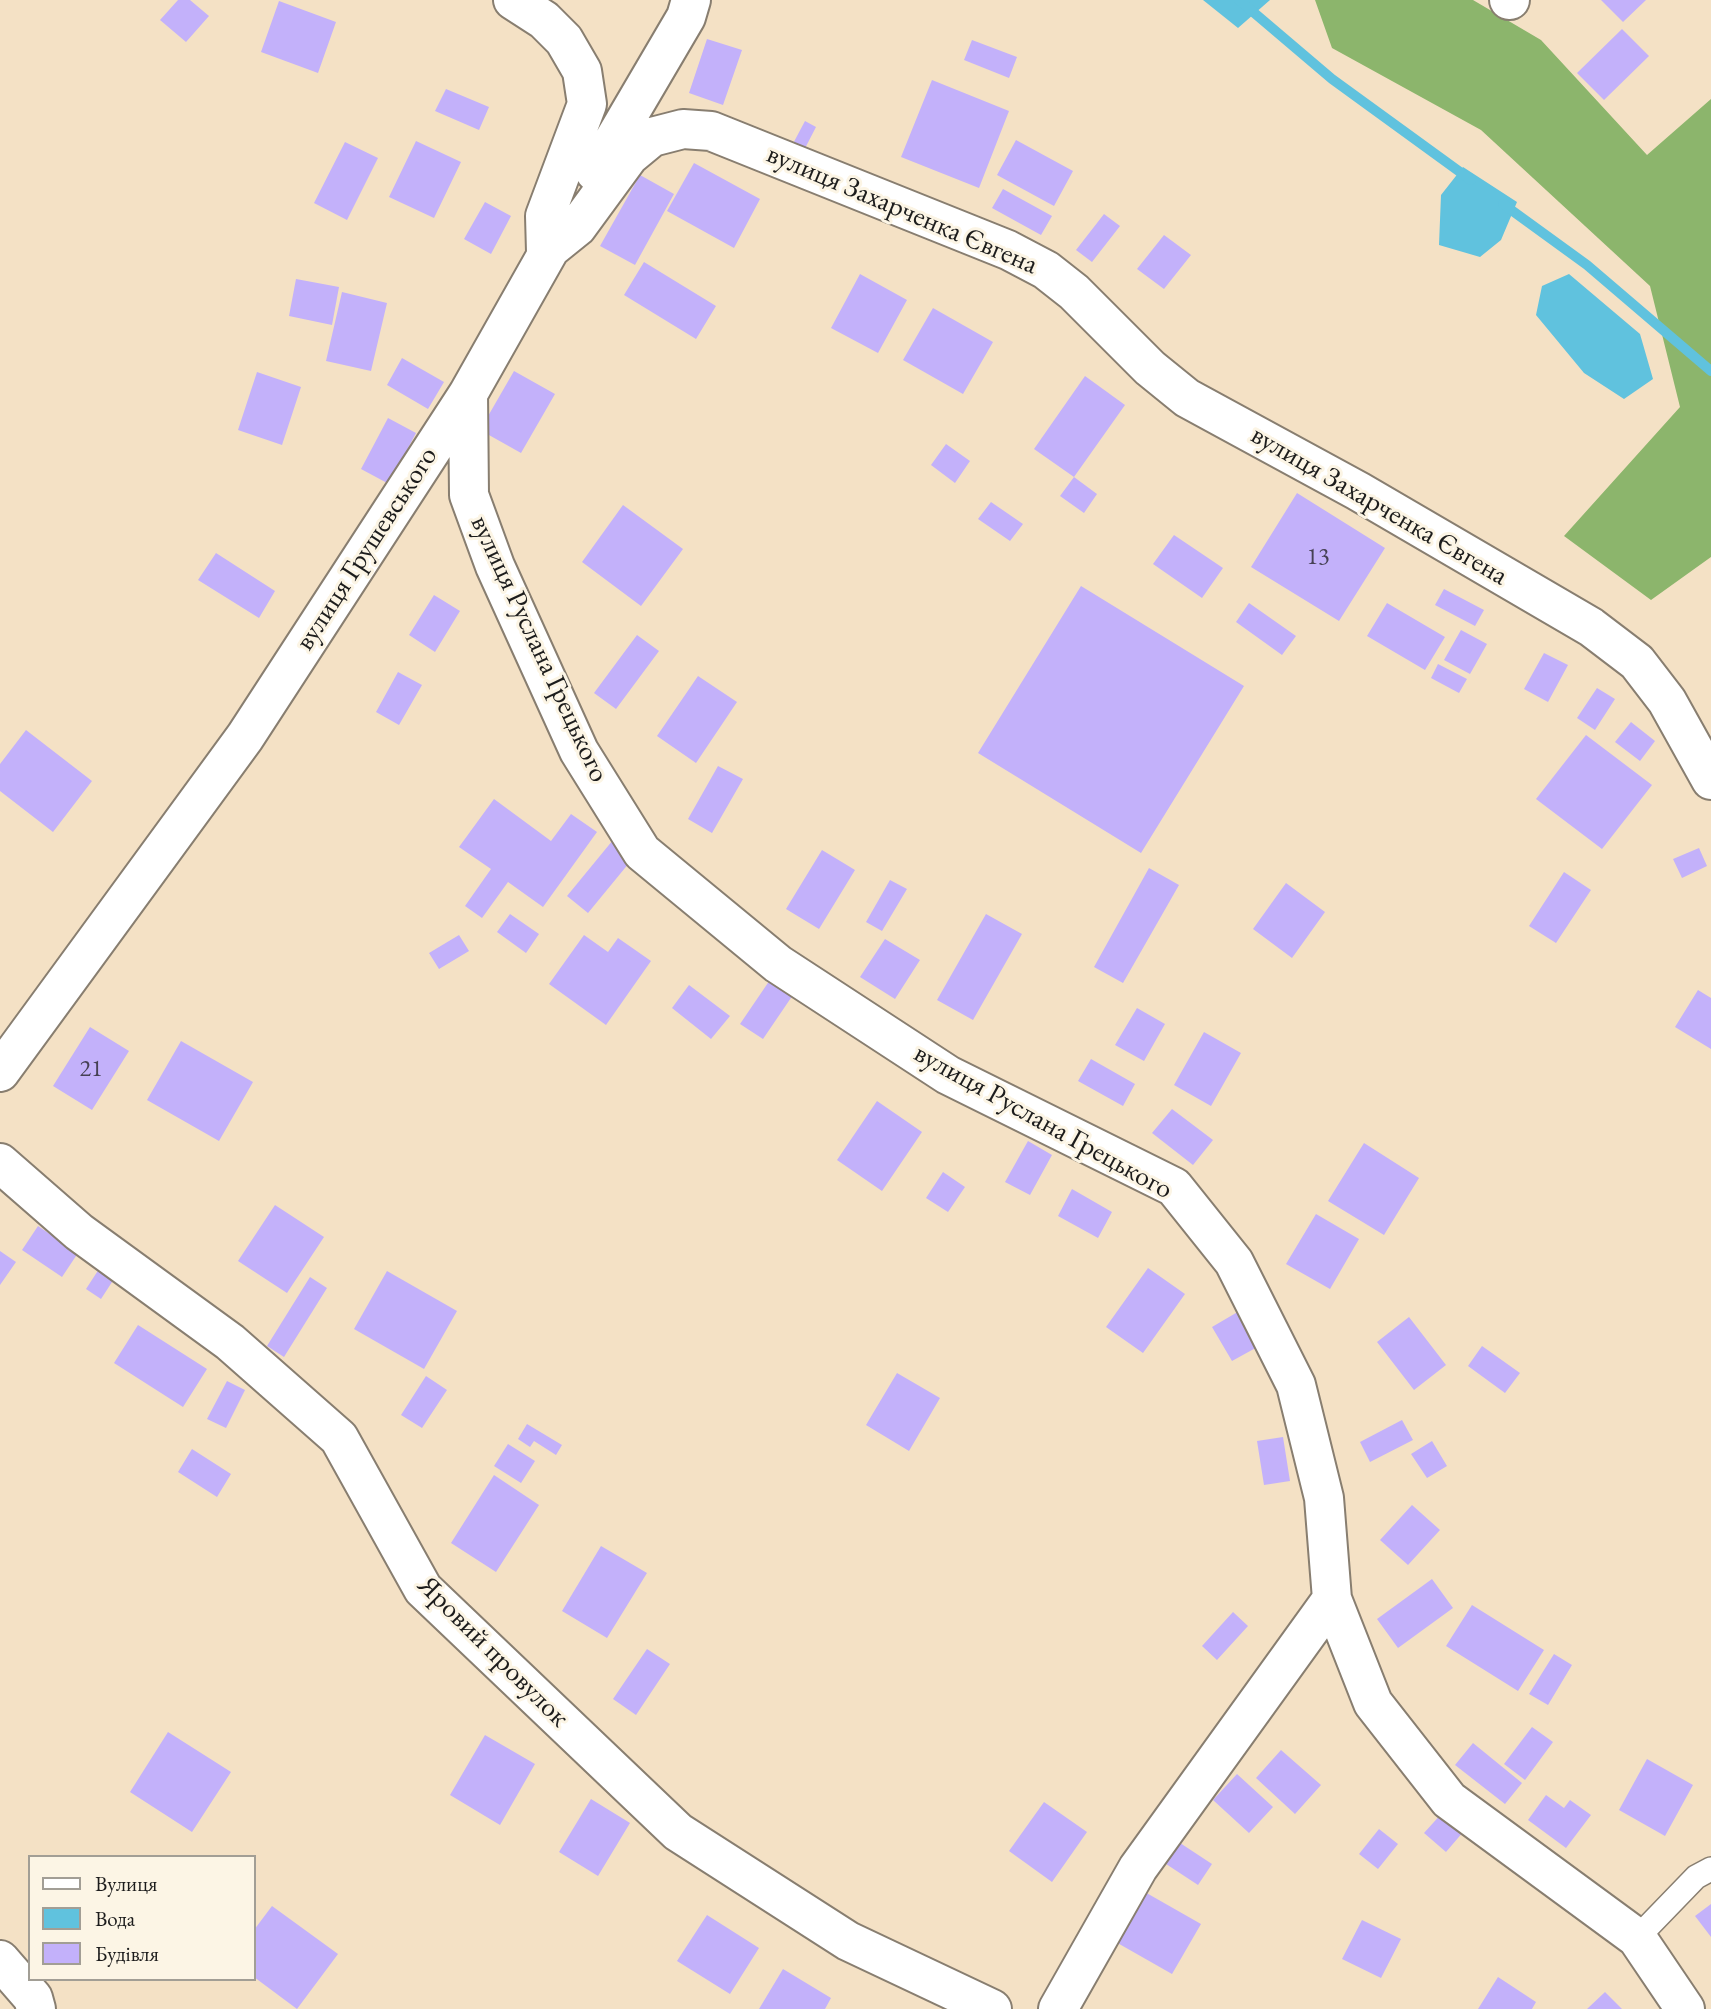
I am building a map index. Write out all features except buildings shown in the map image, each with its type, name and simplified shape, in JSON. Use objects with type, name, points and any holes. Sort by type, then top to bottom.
[{"type":"street","points":[[513,0],[544,20],[564,40],[582,71],[587,104],[545,216],[546,252]]},
{"type":"street","name":"вулиця Грушевського","points":[[0,1072],[245,737],[468,394],[546,252],[686,17],[691,0]]},
{"type":"street","name":"вулиця Захарченка Євгена","points":[[546,252],[577,227],[629,156],[652,137],[683,129],[711,131],[1008,250],[1046,270],[1073,292],[1150,368],[1187,398],[1358,491],[1591,627],[1637,662],[1667,701],[1711,780]]},
{"type":"street","name":"вулиця Руслана Грецького","points":[[468,394],[469,495],[486,542],[579,751],[642,852],[778,964],[948,1075],[1174,1187],[1234,1262],[1296,1385],[1324,1498],[1332,1599],[1373,1703],[1449,1800],[1637,1938],[1685,2009]]},
{"type":"street","name":"Яровий провулок","points":[[0,1163],[79,1232],[230,1342],[339,1438],[423,1589],[678,1832],[848,1941],[992,2009]]},
{"type":"street","points":[[1058,2009],[1138,1868],[1332,1599]]},
{"type":"street","points":[[0,1961],[33,1998],[36,2009]]},
{"type":"lane","points":[[1637,1938],[1696,1877],[1711,1869]]},
{"type":"green space","points":[[1315,0],[1473,0],[1541,40],[1647,155],[1711,99],[1711,557],[1651,600],[1564,536],[1680,407],[1650,286],[1481,130],[1332,48]]},
{"type":"water","points":[[1203,0],[1270,0],[1238,28]]},
{"type":"water","points":[[1463,167],[1517,202],[1501,240],[1480,257],[1439,245],[1441,195]]},
{"type":"water","points":[[1569,274],[1640,334],[1653,379],[1624,399],[1584,373],[1536,315],[1542,286]]},
{"type":"waterway","points":[[1239,0],[1332,79],[1471,180]]},
{"type":"waterway","points":[[1503,204],[1587,265],[1711,371]]}]
